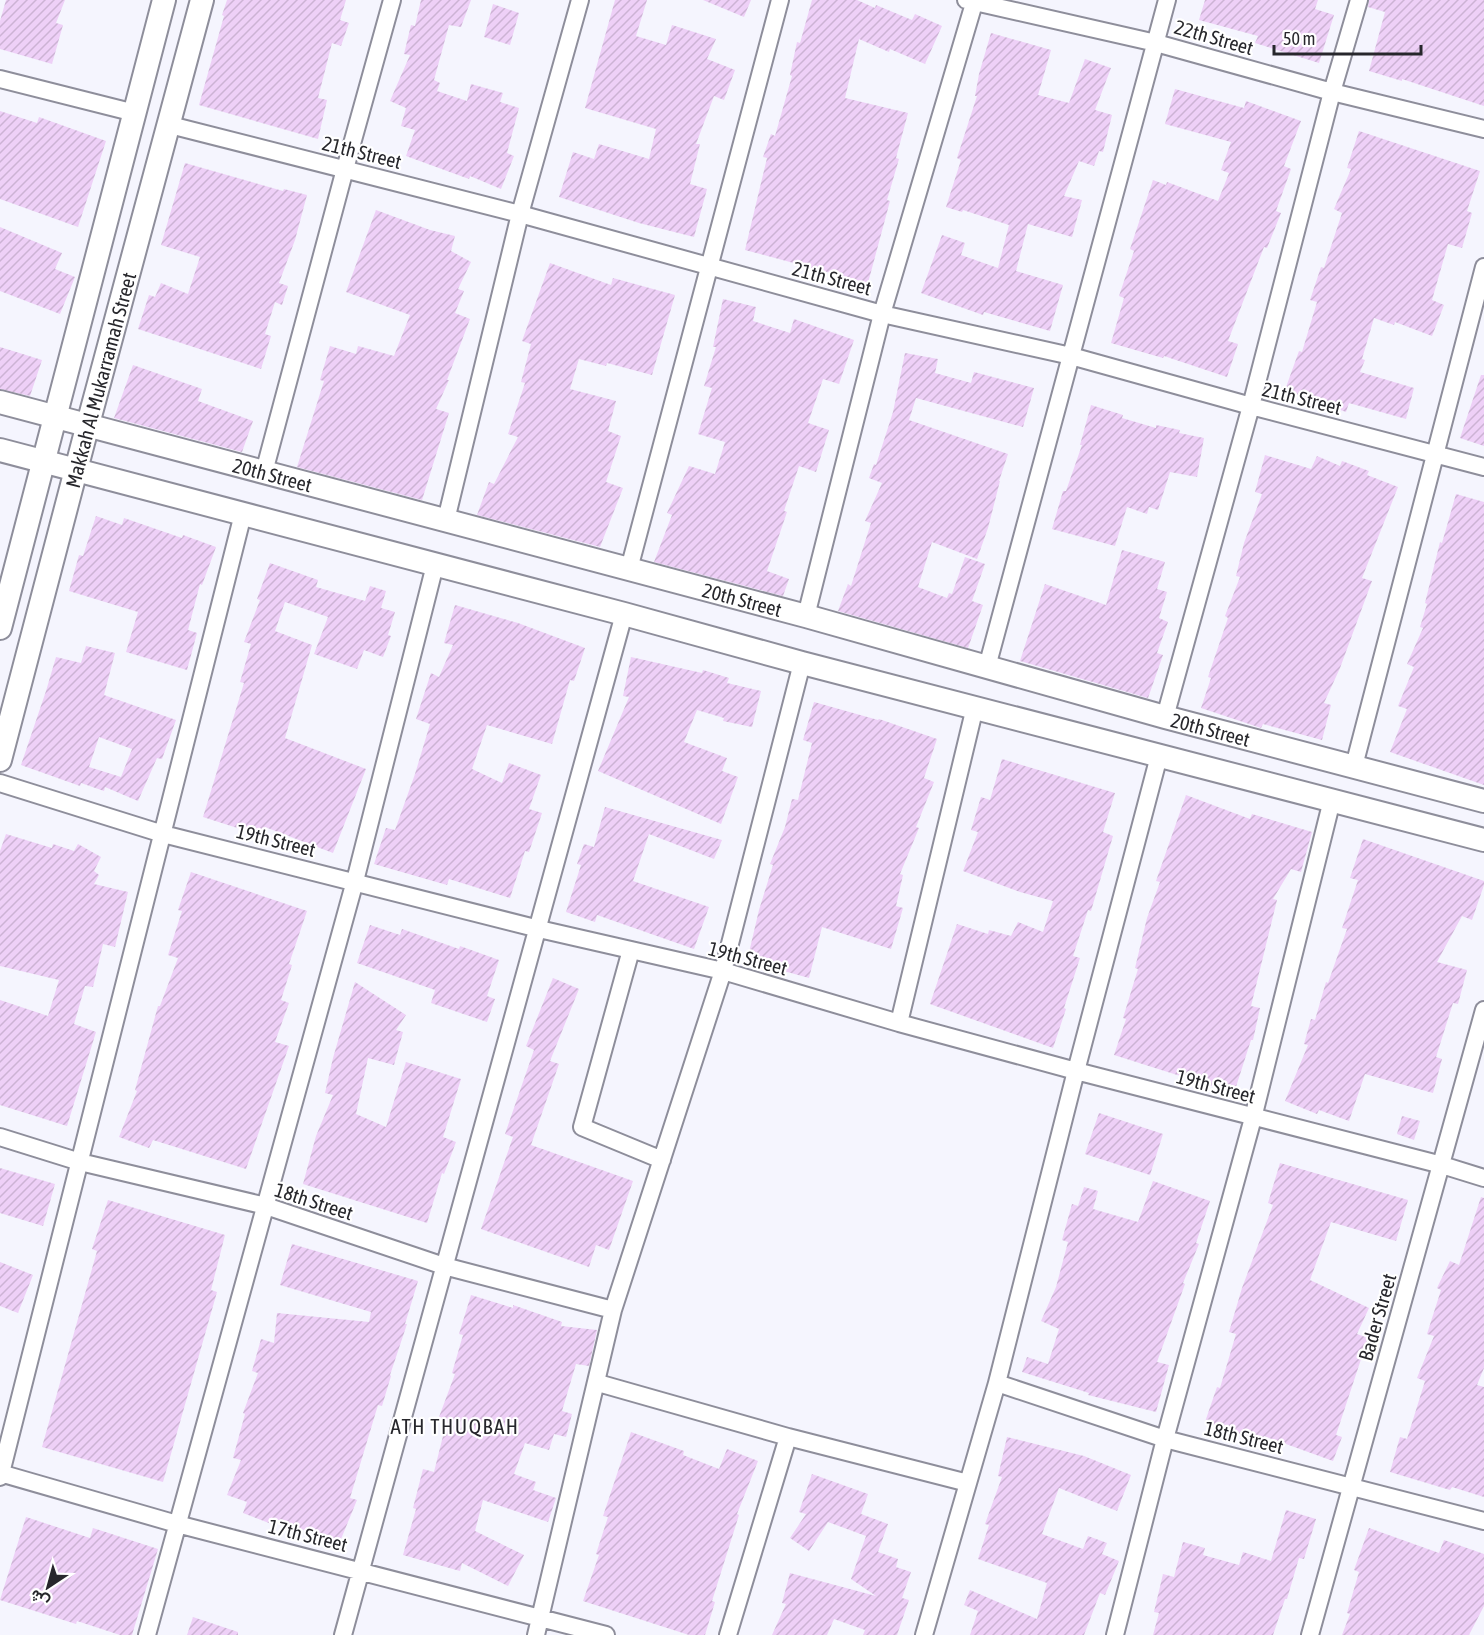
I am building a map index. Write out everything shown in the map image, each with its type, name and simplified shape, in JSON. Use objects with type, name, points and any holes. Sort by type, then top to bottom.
[{"type":"street","name":"Makkah Al Mukarramah Street","points":[[0,628],[164,0]]},
{"type":"street","name":"Makkah Al Mukarramah Street","points":[[0,760],[202,0]]},
{"type":"street","points":[[264,472],[392,0]]},
{"type":"street","points":[[446,520],[520,214],[580,0]]},
{"type":"street","points":[[629,569],[780,0]]},
{"type":"street","points":[[987,667],[1167,0]]},
{"type":"street","points":[[1166,717],[1251,406],[1332,92],[1359,0]]},
{"type":"street","points":[[806,616],[882,314],[972,1]]},
{"type":"street","name":"22th Street","points":[[972,1],[1156,43],[1332,92],[1484,129]]},
{"type":"street","points":[[0,80],[135,113]]},
{"type":"street","name":"21th Street","points":[[170,125],[520,214],[882,314],[1071,356],[1484,467]]},
{"type":"street","points":[[1354,766],[1484,267]]},
{"type":"street","name":"20th Street","points":[[0,402],[806,616],[1166,717],[1484,801]]},
{"type":"street","name":"20th Street","points":[[0,450],[802,663],[1484,840]]},
{"type":"street","points":[[0,1474],[243,514]]},
{"type":"street","points":[[147,1635],[356,881],[435,565]]},
{"type":"street","points":[[344,1635],[624,615]]},
{"type":"street","points":[[536,1635],[614,1310],[723,971],[802,663]]},
{"type":"street","points":[[899,1023],[975,707]]},
{"type":"street","points":[[924,1635],[997,1383],[1159,756]]},
{"type":"street","name":"19th Street","points":[[0,783],[163,834],[539,929],[723,971],[899,1023],[1253,1118],[1442,1165],[1484,1178]]},
{"type":"street","points":[[1115,1635],[1165,1439],[1253,1118],[1332,800]]},
{"type":"street","points":[[631,950],[582,1127],[662,1160]]},
{"type":"street","name":"Bader Street","points":[[1310,1635],[1484,1010]]},
{"type":"street","name":"18th Street","points":[[0,1137],[80,1162],[266,1206],[444,1266],[614,1310]]},
{"type":"street","points":[[597,1383],[788,1437],[968,1483]]},
{"type":"street","name":"18th Street","points":[[997,1383],[1165,1439],[1484,1521]]},
{"type":"street","points":[[728,1635],[788,1437]]},
{"type":"street","name":"17th Street","points":[[0,1474],[177,1524],[606,1635]]},
{"type":"building","points":[[6,0],[65,0],[56,23],[63,25],[52,64],[0,49],[0,21]]},
{"type":"building","points":[[227,0],[346,0],[340,20],[349,23],[341,46],[332,43],[318,98],[327,100],[318,139],[199,105]]},
{"type":"building","points":[[421,0],[471,0],[461,27],[449,25],[434,80],[440,83],[437,91],[467,101],[471,84],[503,93],[500,102],[519,108],[507,153],[514,156],[501,189],[470,176],[469,179],[406,156],[415,130],[401,126],[406,108],[390,101],[410,55],[404,54],[411,25],[415,26]]},
{"type":"building","points":[[615,0],[647,0],[636,36],[666,45],[672,25],[716,39],[707,59],[735,70],[724,100],[714,96],[696,144],[700,144],[690,184],[707,189],[694,237],[639,223],[559,197],[573,152],[594,159],[599,144],[649,159],[656,129],[585,108]]},
{"type":"building","points":[[703,0],[751,0],[744,17]]},
{"type":"building","points":[[812,0],[857,0],[912,20],[915,14],[942,26],[925,64],[859,39],[845,98],[908,113],[896,158],[899,159],[887,200],[890,201],[868,283],[745,250],[767,158],[763,157],[771,134],[775,136],[792,76],[790,75],[797,42],[800,43]]},
{"type":"building","points":[[1205,0],[1318,0],[1315,9],[1334,15],[1319,63],[1255,43],[1258,36],[1199,20]]},
{"type":"building","points":[[1369,0],[1484,0],[1484,106],[1402,79],[1402,81],[1369,71],[1385,12],[1368,7]]},
{"type":"building","points":[[493,4],[519,13],[510,45],[484,37]]},
{"type":"building","points":[[991,33],[1051,50],[1038,95],[1069,103],[1085,59],[1111,68],[1095,110],[1112,115],[1103,152],[1099,151],[1094,166],[1079,161],[1064,196],[1082,200],[1072,237],[1028,224],[1016,271],[1063,285],[1050,331],[984,312],[983,315],[921,293],[942,235],[965,243],[961,255],[998,268],[1009,225],[946,207],[961,160],[957,158],[977,96],[975,96],[979,74]]},
{"type":"building","points":[[1175,89],[1244,108],[1246,101],[1301,121],[1284,166],[1291,169],[1276,211],[1281,213],[1267,248],[1264,247],[1228,341],[1238,344],[1227,377],[1164,356],[1163,358],[1111,343],[1124,298],[1119,296],[1134,251],[1130,249],[1153,180],[1166,185],[1167,182],[1218,201],[1229,173],[1221,170],[1231,142],[1165,124]]},
{"type":"building","points":[[0,111],[37,123],[39,117],[106,141],[78,227],[0,199]]},
{"type":"building","points":[[1359,131],[1480,171],[1467,211],[1472,213],[1462,248],[1448,244],[1432,300],[1444,305],[1432,336],[1395,322],[1394,325],[1374,318],[1362,359],[1365,360],[1360,372],[1414,388],[1406,419],[1349,403],[1346,412],[1285,390],[1299,351],[1302,352],[1317,302],[1310,300],[1321,267],[1324,268],[1342,213],[1334,209],[1351,169],[1347,168]]},
{"type":"building","points":[[185,163],[283,191],[284,189],[307,195],[295,240],[279,283],[288,286],[282,305],[275,302],[265,334],[271,336],[261,369],[138,329],[149,295],[155,297],[161,283],[188,294],[200,257],[161,245]]},
{"type":"building","points":[[376,210],[430,230],[455,236],[451,251],[471,262],[458,289],[464,291],[455,313],[470,319],[447,380],[449,380],[436,409],[449,413],[422,500],[297,467],[324,381],[320,380],[330,346],[356,354],[358,346],[394,356],[410,315],[346,292]]},
{"type":"building","points":[[0,227],[62,253],[55,269],[75,277],[60,314],[0,291]]},
{"type":"building","points":[[550,263],[611,285],[613,278],[675,295],[652,375],[607,363],[606,366],[579,359],[570,389],[616,401],[608,431],[621,436],[606,482],[623,488],[600,547],[477,515],[489,482],[494,484],[518,437],[508,434],[525,383],[521,382],[531,344],[522,341]]},
{"type":"building","points":[[723,299],[756,307],[753,321],[790,333],[794,319],[854,340],[839,384],[823,379],[808,423],[829,430],[816,472],[799,466],[784,511],[787,512],[767,571],[789,579],[783,596],[654,562],[672,515],[667,513],[689,466],[715,474],[725,442],[698,434],[712,388],[704,386],[716,347],[713,347]]},
{"type":"building","points":[[0,347],[42,360],[30,396],[0,389]]},
{"type":"building","points":[[905,353],[938,359],[935,373],[971,383],[974,372],[1034,388],[1023,427],[916,398],[909,420],[1008,454],[977,559],[932,542],[918,587],[947,598],[949,593],[952,594],[965,557],[985,564],[972,601],[983,605],[968,648],[838,611],[848,584],[851,586],[871,523],[865,521],[882,483],[869,478],[874,464],[876,465],[893,412]]},
{"type":"building","points":[[133,365],[202,389],[198,401],[253,421],[242,452],[114,418]]},
{"type":"building","points":[[1481,375],[1484,375],[1484,446],[1460,438]]},
{"type":"building","points":[[1091,405],[1123,415],[1122,418],[1156,428],[1156,425],[1204,438],[1197,477],[1170,472],[1158,510],[1149,507],[1147,514],[1127,507],[1115,546],[1052,529],[1063,491],[1066,491],[1082,445],[1080,445]]},
{"type":"building","points":[[1265,455],[1311,469],[1317,456],[1340,466],[1342,461],[1369,471],[1367,475],[1398,487],[1362,578],[1372,581],[1340,668],[1324,703],[1331,705],[1322,740],[1263,724],[1261,728],[1201,708],[1211,678],[1208,677],[1228,618],[1225,616],[1240,577],[1236,576],[1244,543],[1262,494],[1255,492]]},
{"type":"building","points":[[1456,494],[1484,502],[1484,785],[1390,752],[1407,709],[1398,706],[1414,667],[1407,664],[1423,628],[1420,627],[1440,542],[1442,543]]},
{"type":"building","points":[[96,516],[122,525],[124,518],[216,547],[202,585],[200,584],[188,630],[197,633],[187,670],[126,652],[138,612],[69,591],[79,555],[83,556]]},
{"type":"building","points":[[1122,550],[1165,562],[1157,589],[1167,592],[1159,618],[1168,622],[1157,653],[1163,655],[1148,698],[1020,661],[1045,584],[1106,605]]},
{"type":"building","points":[[270,563],[318,580],[316,587],[365,601],[370,586],[386,591],[381,608],[395,612],[388,635],[391,636],[383,657],[364,650],[357,669],[314,654],[328,617],[285,602],[275,631],[312,645],[285,738],[366,769],[333,853],[265,827],[262,836],[203,817],[244,683],[240,682],[251,644],[244,642],[260,600],[257,599]]},
{"type":"building","points":[[455,605],[518,623],[585,648],[574,681],[570,680],[552,744],[487,725],[472,769],[502,783],[509,763],[541,775],[529,809],[542,813],[529,852],[525,851],[510,898],[449,879],[447,885],[374,864],[386,828],[395,830],[415,774],[430,724],[416,719],[431,673],[439,677],[453,645],[444,643]]},
{"type":"building","points":[[86,646],[115,653],[104,695],[176,720],[162,759],[157,758],[138,801],[105,787],[104,791],[81,783],[80,786],[21,765],[56,657],[81,663]],"holes":[[[99,737],[132,749],[121,777],[89,767]]]},
{"type":"building","points":[[631,657],[702,673],[703,670],[729,678],[727,683],[761,691],[752,727],[723,721],[724,718],[697,710],[684,742],[727,758],[722,771],[738,777],[721,824],[598,771],[629,697],[623,696]]},
{"type":"building","points":[[814,702],[879,719],[937,739],[924,778],[934,782],[916,827],[919,828],[900,874],[903,875],[896,906],[903,908],[891,949],[822,927],[809,978],[747,961],[773,865],[770,864],[785,827],[792,799],[798,800],[812,743],[803,740]]},
{"type":"building","points":[[1002,759],[1115,793],[1103,832],[1113,836],[1091,911],[1088,910],[1073,956],[1080,958],[1053,1048],[930,1004],[957,924],[988,934],[989,930],[1011,936],[1018,922],[1043,932],[1053,901],[1020,892],[963,871],[978,832],[971,830],[981,797],[990,800]]},
{"type":"building","points":[[1186,795],[1250,819],[1252,814],[1312,832],[1301,872],[1291,869],[1273,899],[1277,900],[1251,1006],[1260,1008],[1253,1040],[1251,1040],[1234,1093],[1114,1055],[1126,1019],[1123,1018],[1138,969],[1135,968],[1147,918],[1160,882],[1156,881]]},
{"type":"building","points":[[605,807],[722,840],[714,859],[649,834],[633,881],[709,907],[694,949],[597,915],[595,922],[566,912],[581,865],[577,864],[584,844],[594,847]]},
{"type":"building","points":[[6,834],[52,848],[53,844],[74,851],[78,844],[101,857],[94,871],[99,875],[94,884],[128,892],[115,947],[103,944],[93,987],[85,986],[74,1024],[96,1032],[67,1126],[0,1105],[0,1000],[48,1016],[59,980],[0,966],[0,851]]},
{"type":"building","points":[[1363,839],[1484,881],[1484,885],[1472,920],[1462,916],[1437,962],[1467,970],[1458,1004],[1453,1003],[1436,1057],[1442,1059],[1433,1093],[1365,1074],[1349,1121],[1319,1110],[1317,1114],[1285,1101],[1308,1045],[1304,1044],[1311,1019],[1315,1020],[1326,982],[1328,983],[1347,929],[1342,928],[1358,880],[1350,878]]},
{"type":"building","points":[[191,872],[307,911],[289,964],[292,965],[281,1000],[289,1003],[275,1042],[289,1046],[246,1169],[153,1140],[149,1148],[119,1137],[137,1091],[135,1090],[158,1006],[160,1006],[178,958],[168,955],[182,911],[178,910]]},
{"type":"building","points":[[370,925],[400,935],[402,929],[499,960],[487,996],[495,999],[487,1022],[431,1003],[435,990],[357,963]]},
{"type":"building","points":[[553,978],[579,989],[550,1061],[559,1064],[531,1145],[633,1181],[609,1250],[596,1245],[589,1267],[481,1229],[513,1137],[505,1134],[534,1050],[526,1046]]},
{"type":"building","points":[[355,982],[406,1015],[396,1030],[403,1032],[394,1065],[368,1058],[356,1114],[386,1127],[406,1062],[461,1079],[443,1137],[456,1142],[444,1174],[442,1173],[427,1223],[303,1184],[316,1136],[333,1095],[325,1093]]},
{"type":"building","points":[[1099,1113],[1163,1134],[1150,1175],[1085,1154]]},
{"type":"building","points":[[1402,1116],[1420,1121],[1414,1140],[1397,1134]]},
{"type":"building","points":[[1280,1163],[1408,1200],[1396,1241],[1331,1222],[1310,1280],[1369,1308],[1357,1334],[1368,1338],[1336,1435],[1342,1437],[1333,1461],[1264,1436],[1262,1441],[1205,1422],[1217,1387],[1220,1388],[1236,1334],[1229,1332],[1242,1288],[1273,1205],[1268,1203]]},
{"type":"building","points":[[0,1168],[55,1184],[43,1226],[0,1213]]},
{"type":"building","points":[[1153,1181],[1210,1201],[1196,1243],[1199,1244],[1183,1283],[1185,1284],[1157,1362],[1169,1365],[1156,1412],[1088,1395],[1089,1393],[1022,1372],[1027,1357],[1048,1364],[1059,1329],[1041,1321],[1056,1287],[1068,1242],[1062,1240],[1072,1204],[1078,1206],[1084,1187],[1098,1191],[1093,1209],[1138,1222]]},
{"type":"building","points":[[1481,1197],[1484,1198],[1484,1368],[1477,1385],[1484,1387],[1484,1497],[1452,1487],[1450,1490],[1390,1472],[1400,1437],[1407,1439],[1425,1381],[1417,1378],[1434,1336],[1427,1334],[1441,1290],[1437,1288],[1450,1261],[1459,1265]]},
{"type":"building","points":[[108,1200],[225,1235],[211,1290],[217,1292],[163,1482],[42,1447],[97,1251],[92,1249]]},
{"type":"building","points":[[292,1244],[418,1281],[382,1406],[378,1405],[350,1498],[357,1500],[339,1544],[276,1519],[274,1525],[243,1513],[247,1502],[227,1495],[241,1460],[233,1458],[245,1414],[243,1413],[258,1373],[252,1371],[261,1339],[274,1343],[277,1313],[369,1322],[371,1312],[280,1285]]},
{"type":"building","points":[[0,1262],[33,1275],[18,1313],[0,1306]]},
{"type":"building","points":[[471,1295],[513,1308],[513,1305],[562,1322],[561,1326],[597,1330],[589,1366],[576,1364],[562,1411],[572,1414],[566,1437],[554,1434],[549,1450],[525,1443],[514,1474],[536,1482],[533,1490],[556,1498],[548,1522],[483,1500],[475,1531],[524,1555],[508,1586],[462,1563],[460,1571],[403,1555],[416,1509],[413,1508],[423,1469],[434,1472],[447,1420],[439,1417],[455,1374],[452,1373],[463,1335],[459,1334]]},
{"type":"building","points":[[631,1432],[684,1451],[683,1455],[719,1469],[727,1449],[758,1461],[737,1514],[739,1515],[712,1601],[715,1602],[705,1635],[689,1635],[583,1601],[599,1555],[596,1554],[608,1517],[603,1516]]},
{"type":"building","points":[[1007,1437],[1084,1456],[1131,1475],[1117,1511],[1059,1488],[1042,1534],[1083,1549],[1088,1536],[1107,1543],[1102,1554],[1119,1561],[1105,1595],[1100,1593],[1084,1635],[970,1635],[978,1611],[964,1605],[970,1590],[1037,1619],[1047,1583],[978,1559],[989,1525],[985,1524],[1002,1477],[998,1476]]},
{"type":"building","points":[[812,1474],[868,1494],[861,1514],[888,1524],[878,1552],[898,1559],[896,1567],[911,1572],[902,1598],[909,1600],[897,1635],[863,1635],[865,1630],[834,1619],[827,1635],[772,1635],[786,1604],[782,1603],[790,1573],[876,1596],[851,1579],[866,1536],[828,1522],[809,1551],[790,1538],[806,1514],[799,1512]]},
{"type":"building","points":[[1286,1510],[1316,1519],[1304,1559],[1299,1558],[1273,1635],[1153,1635],[1159,1613],[1154,1612],[1163,1574],[1174,1577],[1183,1542],[1205,1548],[1203,1555],[1239,1565],[1243,1552],[1271,1561]]},
{"type":"building","points":[[26,1517],[90,1538],[93,1528],[158,1549],[132,1635],[120,1635],[77,1621],[76,1624],[0,1600]]},
{"type":"building","points":[[1369,1528],[1439,1553],[1444,1540],[1484,1554],[1484,1606],[1469,1635],[1342,1635],[1350,1614],[1347,1613],[1359,1572],[1354,1570]]},
{"type":"building","points":[[193,1617],[238,1632],[238,1635],[187,1635]]},
{"type":"district","name":"ATH THUQBAH","points":[[455,1426]]}]
